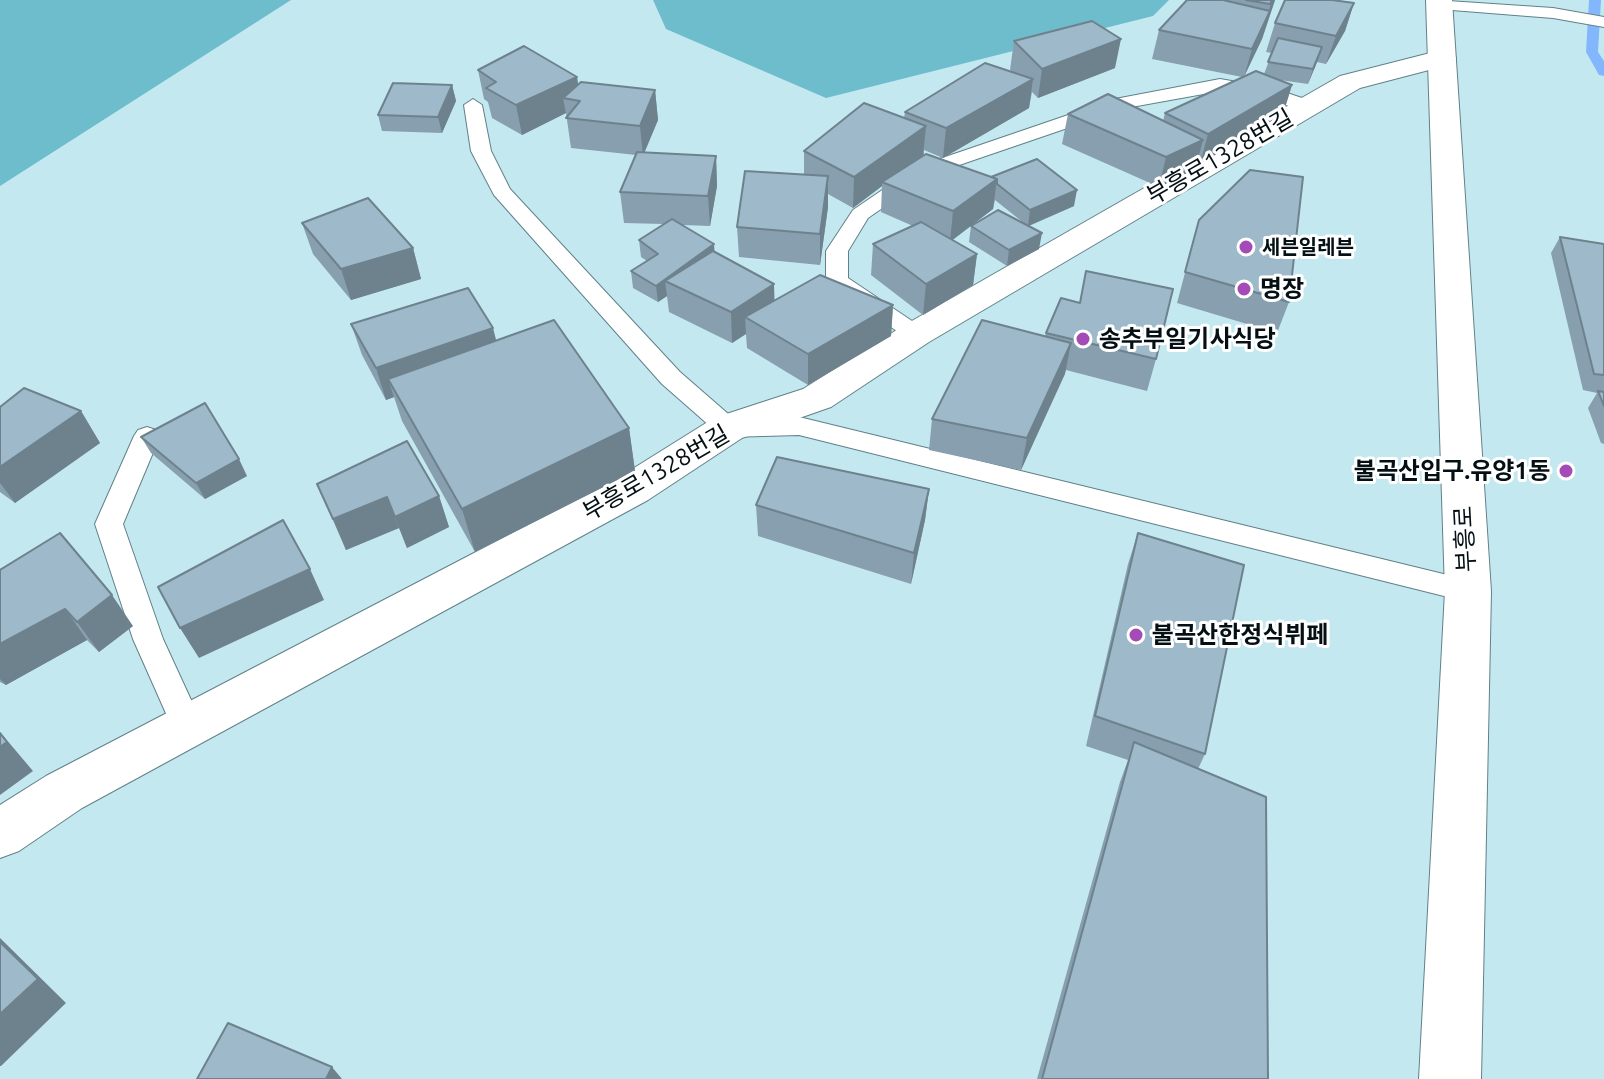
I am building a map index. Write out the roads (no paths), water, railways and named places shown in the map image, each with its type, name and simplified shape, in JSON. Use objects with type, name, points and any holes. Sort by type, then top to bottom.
[{"type":"street","name":"부흥로","points":[[1439,2],[1468,591],[1450,1079]]},
{"type":"street","name":"부흥로1328번길","points":[[0,834],[64,792],[633,489],[728,428],[817,398],[916,334],[1350,82],[1442,58]]},
{"type":"lane","points":[[1439,2],[1553,13],[1604,22]]},
{"type":"lane","points":[[916,334],[837,281],[837,251],[860,214],[923,171],[1122,103],[1220,85],[1265,92],[1307,106]]},
{"type":"lane","points":[[473,105],[481,151],[501,191],[671,378],[728,428],[799,426],[1468,591]]},
{"type":"lane","points":[[147,436],[109,524],[148,639],[187,726]]},
{"type":"waterway","points":[[1595,0],[1592,52],[1604,72]]},
{"type":"place","name":"세븐일레븐","points":[[1246,247]]},
{"type":"place","name":"명장","points":[[1244,289]]},
{"type":"place","name":"송추부일기사식당","points":[[1083,339]]},
{"type":"place","name":"불곡산입구.유양1동","points":[[1566,471]]},
{"type":"place","name":"불곡산한정식뷔페","points":[[1136,635]]}]
